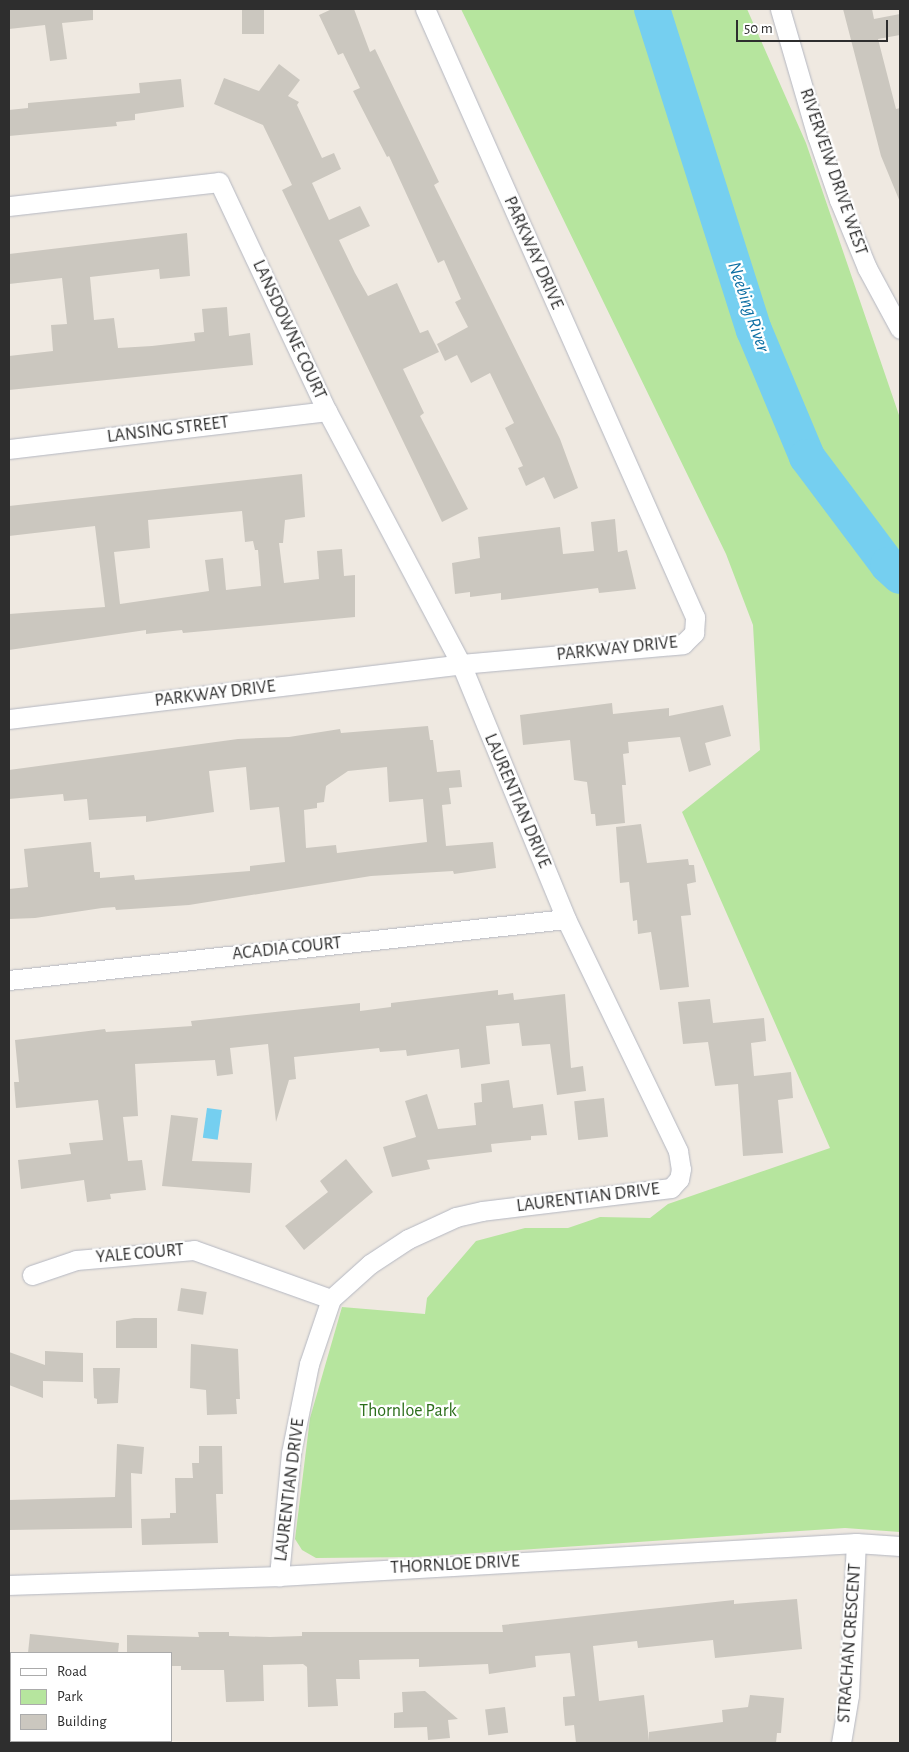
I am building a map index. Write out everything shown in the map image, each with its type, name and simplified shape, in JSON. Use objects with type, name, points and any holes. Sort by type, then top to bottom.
[{"type":"street","name":"PARKWAY DRIVE","points":[[9,719],[461,664],[683,644],[694,633],[695,617],[425,9]]},
{"type":"street","name":"RIVERVEIW DRIVE WEST","points":[[780,9],[816,136],[839,200],[867,268],[900,329]]},
{"type":"street","name":"LANSDOWNE COURT","points":[[9,206],[219,182],[327,411],[461,664]]},
{"type":"street","name":"LANSING STREET","points":[[9,449],[327,411]]},
{"type":"street","name":"LAURENTIAN DRIVE","points":[[279,1576],[291,1453],[309,1364],[331,1299],[370,1264],[408,1238],[456,1217],[482,1210],[671,1188],[679,1179],[681,1169],[678,1151],[566,919],[461,664]]},
{"type":"street","name":"ACADIA COURT","points":[[9,980],[566,919]]},
{"type":"street","name":"YALE COURT","points":[[32,1275],[76,1260],[194,1250],[331,1299]]},
{"type":"street","name":"THORNLOE DRIVE","points":[[9,1585],[279,1576],[856,1543],[900,1546]]},
{"type":"street","name":"STRACHAN CRESCENT","points":[[841,1743],[849,1695],[856,1543]]},
{"type":"green space","name":"Thornloe Park","points":[[461,9],[747,9],[806,143],[900,418],[900,1532],[845,1528],[417,1557],[316,1558],[302,1550],[295,1539],[310,1418],[342,1307],[425,1314],[427,1298],[476,1241],[525,1228],[568,1228],[600,1217],[650,1218],[668,1204],[830,1148],[682,812],[760,750],[753,625],[726,554]]},
{"type":"water","points":[[207,1108],[222,1110],[218,1140],[203,1138]]},
{"type":"building","points":[[9,9],[93,9],[93,20],[62,23],[67,59],[50,61],[45,25],[9,29]]},
{"type":"building","points":[[242,9],[264,9],[264,34],[242,34]]},
{"type":"building","points":[[332,9],[354,9],[370,52],[375,49],[439,182],[434,185],[560,439],[578,488],[554,499],[544,477],[526,486],[518,468],[523,466],[505,428],[514,423],[490,373],[471,383],[457,355],[445,361],[437,344],[468,327],[455,302],[461,299],[444,260],[438,263],[389,156],[387,157],[353,91],[360,88],[343,53],[338,55],[319,15]]},
{"type":"building","points":[[843,9],[872,9],[874,19],[900,14],[900,35],[878,39],[896,109],[900,108],[900,202],[881,156]]},
{"type":"building","points":[[279,64],[300,80],[288,96],[299,102],[297,105],[322,158],[334,153],[341,169],[312,183],[329,220],[360,206],[370,226],[339,240],[355,273],[368,296],[397,283],[420,333],[428,330],[439,352],[403,369],[424,413],[420,416],[468,509],[442,522],[282,190],[292,185],[263,125],[214,104],[224,78],[259,91]]},
{"type":"building","points":[[181,79],[184,107],[135,114],[135,120],[116,122],[117,126],[9,136],[9,110],[28,108],[28,103],[140,93],[139,83]]},
{"type":"building","points":[[187,233],[190,276],[160,279],[159,269],[90,277],[94,320],[114,318],[118,348],[152,346],[195,341],[194,333],[204,332],[202,309],[227,307],[229,336],[250,333],[253,365],[9,390],[9,356],[53,351],[51,325],[67,324],[62,278],[9,284],[9,254]]},
{"type":"building","points":[[302,474],[305,517],[285,520],[283,543],[279,543],[284,583],[319,579],[317,551],[342,549],[344,576],[355,575],[355,617],[183,633],[182,630],[146,634],[146,630],[9,650],[9,614],[105,607],[95,526],[9,536],[9,506]],"holes":[[[242,511],[245,542],[253,541],[255,550],[258,550],[261,586],[226,590],[223,558],[205,560],[209,591],[120,604],[114,552],[150,548],[148,520]]]},
{"type":"building","points":[[615,519],[618,552],[627,550],[636,589],[599,593],[598,588],[501,600],[501,593],[470,597],[470,592],[455,594],[452,563],[480,558],[478,537],[560,527],[563,554],[594,551],[591,522]]},
{"type":"building","points":[[612,703],[613,714],[669,708],[669,716],[723,705],[731,736],[705,743],[711,765],[689,772],[680,737],[628,742],[629,753],[623,754],[626,785],[622,785],[625,823],[596,826],[595,814],[591,814],[587,782],[574,780],[570,740],[523,745],[520,715]]},
{"type":"building","points":[[428,726],[430,740],[433,740],[437,772],[460,770],[462,787],[449,788],[451,804],[442,805],[446,846],[493,842],[496,868],[454,874],[453,871],[371,876],[189,905],[116,910],[115,907],[102,908],[35,918],[9,919],[9,889],[28,887],[24,849],[91,842],[94,872],[100,872],[100,878],[134,875],[135,880],[250,871],[250,866],[285,862],[279,807],[250,810],[246,767],[209,771],[214,812],[146,822],[146,816],[89,820],[87,799],[64,801],[63,794],[9,799],[9,770],[238,739],[289,737],[340,729],[341,733]],"holes":[[[387,767],[389,802],[423,799],[427,842],[337,853],[336,845],[306,848],[304,810],[317,808],[317,803],[324,802],[326,786],[348,771]]]},
{"type":"building","points":[[641,824],[647,863],[688,859],[689,865],[694,865],[696,882],[687,884],[691,915],[681,916],[689,987],[660,990],[651,932],[638,934],[637,920],[633,921],[629,882],[620,883],[616,827]]},
{"type":"building","points":[[498,990],[498,995],[513,993],[514,1000],[565,994],[571,1068],[583,1066],[586,1091],[557,1095],[550,1044],[522,1046],[519,1023],[486,1026],[490,1064],[461,1068],[459,1049],[407,1056],[406,1050],[380,1052],[379,1048],[294,1057],[296,1079],[289,1080],[276,1122],[268,1044],[230,1048],[233,1074],[217,1076],[215,1060],[135,1064],[138,1116],[123,1117],[128,1161],[142,1160],[146,1190],[110,1194],[111,1199],[87,1202],[84,1180],[21,1189],[18,1160],[71,1154],[69,1143],[103,1140],[98,1100],[16,1108],[14,1082],[19,1082],[15,1040],[105,1029],[106,1032],[192,1026],[191,1021],[360,1003],[360,1011],[391,1007],[391,1003]]},
{"type":"building","points":[[710,999],[713,1023],[764,1018],[766,1041],[751,1043],[754,1076],[791,1072],[793,1098],[778,1100],[783,1153],[743,1156],[738,1084],[715,1086],[708,1042],[683,1044],[678,1002]]},
{"type":"building","points":[[509,1080],[513,1108],[543,1104],[547,1135],[531,1136],[531,1140],[491,1144],[492,1152],[427,1160],[430,1169],[392,1177],[383,1147],[416,1137],[405,1101],[427,1094],[438,1129],[476,1125],[474,1103],[482,1102],[481,1084]]},
{"type":"building","points":[[604,1098],[608,1137],[578,1140],[574,1101]]},
{"type":"building","points":[[171,1115],[198,1118],[192,1161],[252,1163],[250,1193],[162,1186]]},
{"type":"building","points":[[346,1159],[373,1192],[304,1250],[285,1226],[328,1192],[320,1181]]},
{"type":"building","points":[[181,1288],[207,1292],[203,1315],[177,1311]]},
{"type":"building","points":[[134,1318],[157,1318],[157,1348],[116,1348],[116,1321]]},
{"type":"building","points":[[191,1344],[238,1349],[240,1399],[236,1399],[237,1414],[207,1415],[206,1390],[190,1388]]},
{"type":"building","points":[[45,1351],[83,1353],[83,1382],[43,1381],[43,1398],[9,1385],[9,1352],[45,1365]]},
{"type":"building","points":[[93,1368],[120,1368],[118,1403],[97,1404],[97,1399],[94,1398]]},
{"type":"building","points":[[117,1444],[144,1447],[142,1474],[131,1473],[132,1528],[9,1530],[9,1500],[115,1497]]},
{"type":"building","points":[[199,1446],[222,1446],[223,1494],[216,1494],[218,1543],[142,1545],[141,1519],[170,1518],[170,1513],[176,1513],[175,1478],[193,1478],[192,1463],[199,1463]]},
{"type":"building","points":[[797,1599],[802,1649],[715,1658],[713,1640],[638,1648],[637,1641],[593,1646],[599,1701],[644,1695],[649,1741],[649,1732],[723,1722],[722,1710],[748,1707],[750,1695],[784,1698],[781,1733],[777,1733],[776,1743],[576,1743],[574,1725],[565,1726],[563,1703],[563,1697],[575,1696],[570,1653],[535,1656],[536,1667],[489,1674],[488,1664],[419,1667],[419,1659],[359,1660],[360,1679],[336,1679],[338,1706],[308,1707],[307,1667],[303,1664],[263,1665],[264,1701],[226,1702],[224,1670],[181,1670],[181,1666],[172,1666],[172,1652],[127,1652],[127,1635],[199,1637],[198,1632],[229,1632],[229,1636],[270,1637],[302,1636],[302,1632],[503,1632],[502,1625],[734,1600],[734,1604]]},
{"type":"building","points":[[30,1634],[119,1643],[118,1652],[28,1652]]},
{"type":"building","points":[[425,1691],[458,1719],[448,1720],[450,1738],[428,1740],[427,1727],[394,1728],[394,1713],[403,1712],[402,1692]]},
{"type":"building","points":[[505,1707],[508,1733],[488,1735],[485,1709]]},
{"type":"waterway","name":"Neebing River","points":[[652,9],[754,330],[807,457],[888,565],[900,576]]}]
